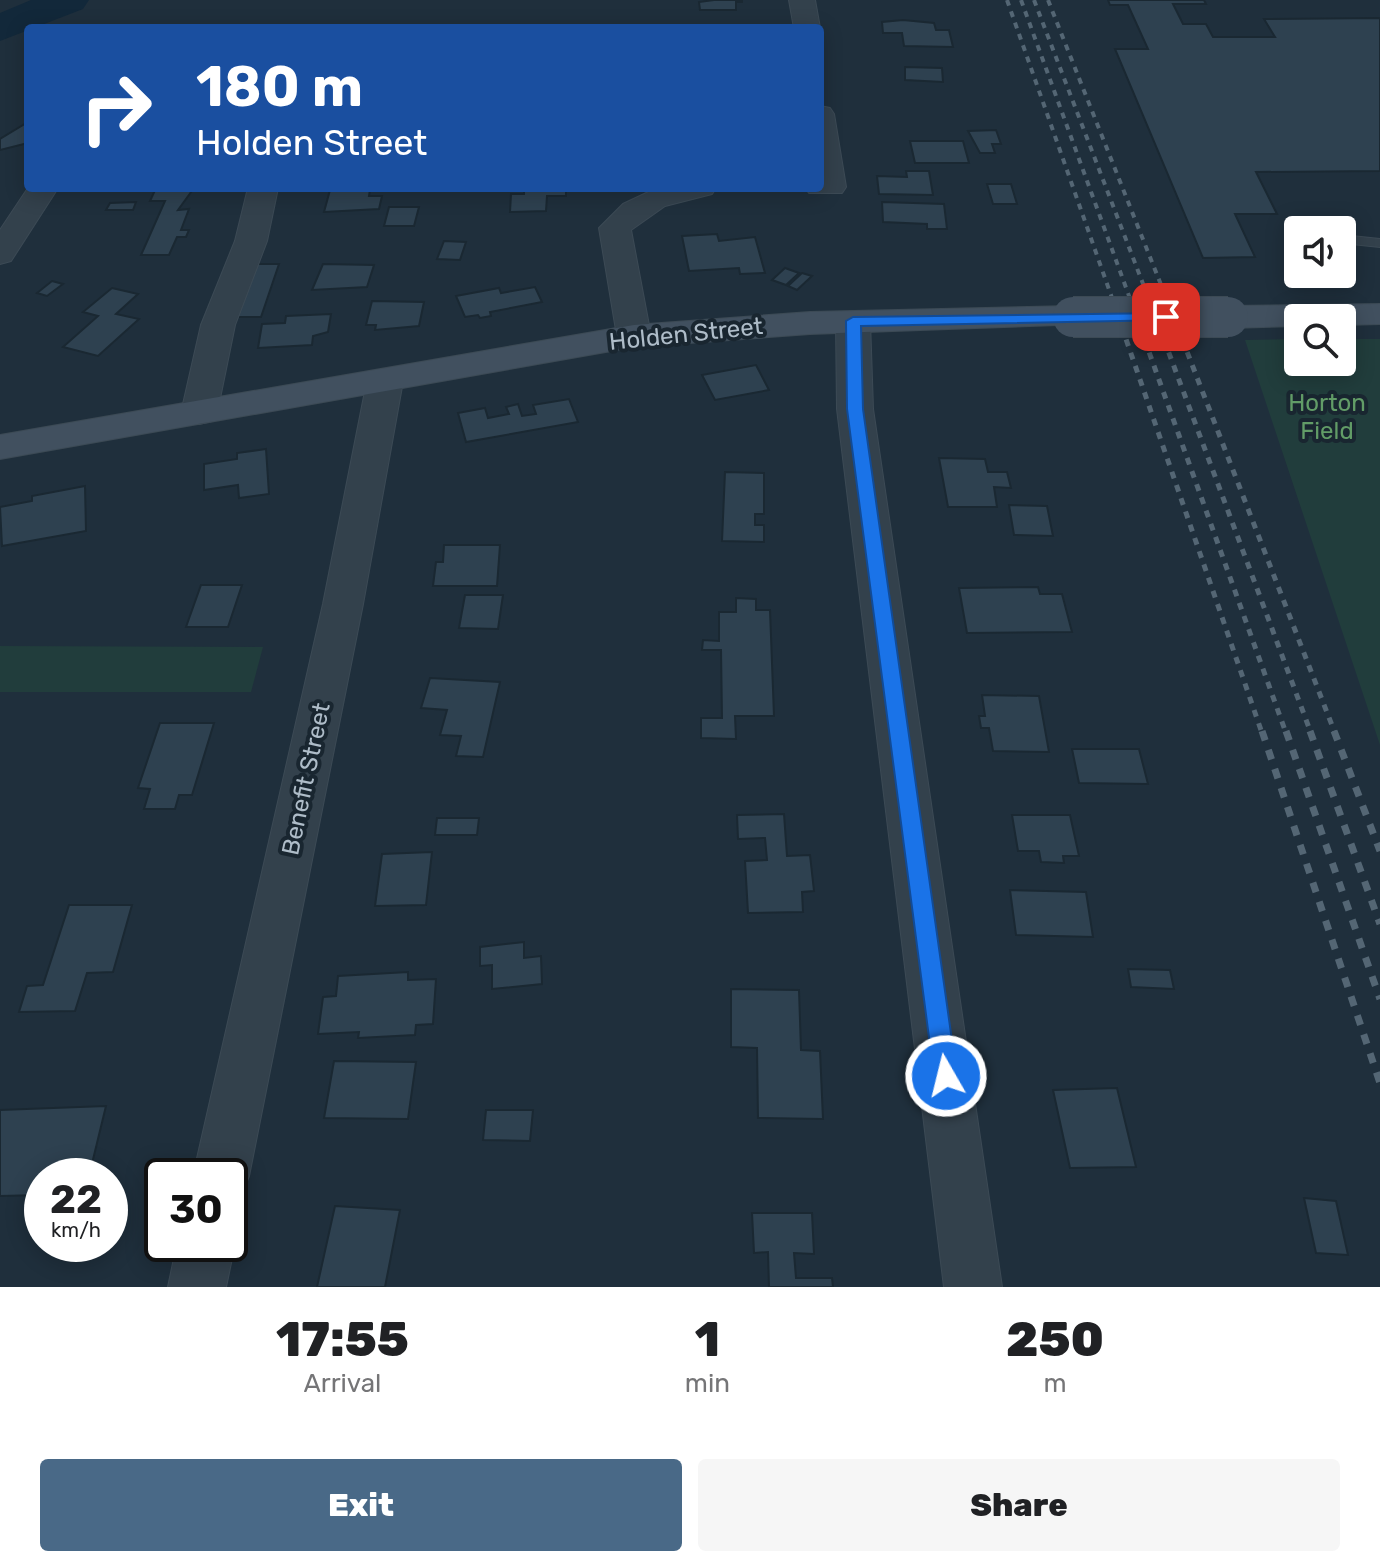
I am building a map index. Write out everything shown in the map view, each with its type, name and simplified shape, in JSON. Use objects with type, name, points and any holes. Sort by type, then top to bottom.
[{"type":"main road","name":"Holden Street","points":[[0,447],[634,336],[853,321],[1380,314]]},
{"type":"street","points":[[802,0],[806,24]]},
{"type":"street","points":[[824,163],[826,187]]},
{"type":"street","points":[[0,254],[40,192]]},
{"type":"street","points":[[199,413],[218,325],[251,241],[262,192]]},
{"type":"street","points":[[634,336],[618,261],[615,228],[635,207],[656,197],[681,192]]},
{"type":"street","points":[[853,321],[855,409],[973,1287]]},
{"type":"street","name":"Benefit Street","points":[[225,1158],[343,604],[385,381]]},
{"type":"street","points":[[197,1287],[202,1262]]},
{"type":"lane","points":[[1356,240],[1380,243]]},
{"type":"green space","name":"Horton Field","points":[[1284,339],[1284,376],[1356,376],[1356,339],[1380,339],[1380,745],[1245,340]]},
{"type":"green space","points":[[0,646],[263,647],[251,692],[0,692]]},
{"type":"building","points":[[714,0],[742,2],[736,2],[736,10],[700,10],[699,2]]},
{"type":"building","points":[[1108,0],[1204,0],[1206,4],[1173,4],[1183,24],[1206,24],[1213,37],[1275,37],[1264,19],[1380,18],[1380,171],[1256,172],[1277,214],[1235,214],[1255,257],[1203,258],[1115,49],[1148,49],[1128,5],[1110,5]]},
{"type":"building","points":[[903,20],[934,23],[936,30],[949,30],[953,47],[904,46],[902,33],[883,33],[882,22]]},
{"type":"building","points":[[905,67],[942,68],[943,82],[905,80]]},
{"type":"building","points":[[24,124],[24,144],[0,150],[0,139]]},
{"type":"building","points":[[996,130],[1001,144],[992,144],[995,153],[980,153],[968,131]]},
{"type":"building","points":[[910,141],[963,141],[969,163],[915,163]]},
{"type":"building","points":[[906,171],[929,171],[933,195],[879,194],[877,176],[907,177]]},
{"type":"building","points":[[987,184],[1011,184],[1017,204],[993,204]]},
{"type":"building","points":[[154,192],[191,192],[178,210],[189,209],[181,230],[189,230],[186,237],[177,237],[169,255],[141,255],[165,201],[150,201]]},
{"type":"building","points":[[329,192],[370,192],[369,196],[382,196],[379,209],[324,212]]},
{"type":"building","points":[[566,192],[566,196],[547,196],[546,211],[510,212],[511,194]]},
{"type":"building","points":[[136,202],[133,210],[106,210],[110,203]]},
{"type":"building","points":[[882,202],[944,204],[947,229],[927,229],[927,224],[883,222]]},
{"type":"building","points":[[389,207],[419,207],[414,226],[384,226]]},
{"type":"building","points":[[717,234],[719,241],[755,237],[765,273],[740,274],[739,268],[689,271],[682,236]]},
{"type":"building","points":[[444,241],[466,242],[460,260],[437,259]]},
{"type":"building","points":[[251,264],[279,264],[261,317],[232,317]]},
{"type":"building","points":[[323,264],[374,265],[367,287],[312,290]]},
{"type":"building","points":[[785,268],[799,273],[786,285],[772,280]]},
{"type":"building","points":[[802,273],[812,276],[797,290],[788,286]]},
{"type":"building","points":[[52,281],[63,284],[47,296],[37,293]]},
{"type":"building","points":[[535,287],[542,302],[490,312],[491,316],[480,318],[478,315],[465,317],[456,296],[499,288],[501,293]]},
{"type":"building","points":[[112,288],[138,294],[116,314],[139,319],[98,356],[63,347],[98,316],[83,312]]},
{"type":"building","points":[[372,301],[424,302],[419,326],[375,330],[376,325],[366,325]]},
{"type":"building","points":[[331,314],[328,332],[313,336],[312,345],[258,348],[262,324],[285,323],[286,316]]},
{"type":"building","points":[[756,365],[769,390],[715,400],[702,375]]},
{"type":"building","points":[[569,399],[578,422],[466,442],[458,413],[485,408],[488,418],[509,414],[506,407],[518,404],[522,416],[536,414],[533,405]]},
{"type":"building","points":[[266,449],[269,494],[239,498],[238,485],[204,490],[204,464],[237,459],[237,453]]},
{"type":"building","points":[[939,458],[985,459],[988,472],[1007,472],[1011,488],[994,487],[997,507],[948,507]]},
{"type":"building","points":[[725,472],[764,473],[764,514],[755,514],[755,525],[764,525],[764,542],[722,541]]},
{"type":"building","points":[[85,486],[86,531],[2,546],[0,507],[32,501],[32,496]]},
{"type":"building","points":[[1009,505],[1047,506],[1053,536],[1014,535]]},
{"type":"building","points":[[444,545],[500,545],[497,586],[433,586],[436,562],[443,562]]},
{"type":"building","points":[[201,585],[242,585],[228,627],[186,627]]},
{"type":"building","points":[[1038,587],[1040,594],[1062,594],[1072,632],[967,633],[959,588]]},
{"type":"building","points":[[465,595],[503,595],[498,629],[459,628]]},
{"type":"building","points":[[736,598],[756,599],[756,610],[770,610],[774,716],[735,716],[736,739],[701,738],[701,718],[722,718],[721,650],[702,650],[703,640],[719,641],[719,612],[736,612]]},
{"type":"building","points":[[430,678],[500,682],[483,757],[456,756],[461,736],[440,735],[447,710],[421,708]]},
{"type":"building","points":[[982,695],[1039,696],[1049,752],[993,751],[989,728],[981,728],[979,716],[985,716]]},
{"type":"building","points":[[160,723],[214,723],[192,795],[179,795],[175,809],[144,809],[150,789],[138,788]]},
{"type":"building","points":[[1072,749],[1139,749],[1148,784],[1079,783]]},
{"type":"building","points":[[784,814],[787,856],[810,855],[814,891],[802,892],[803,912],[748,913],[745,861],[767,860],[765,838],[738,839],[737,815]]},
{"type":"building","points":[[1012,815],[1070,815],[1079,856],[1063,856],[1064,863],[1041,862],[1039,851],[1018,851]]},
{"type":"building","points":[[437,818],[479,818],[477,835],[435,835]]},
{"type":"building","points":[[432,852],[426,905],[375,906],[382,854]]},
{"type":"building","points":[[1010,890],[1086,892],[1093,937],[1016,935]]},
{"type":"building","points":[[69,905],[132,905],[113,972],[87,973],[75,1011],[19,1012],[27,986],[43,985]]},
{"type":"building","points":[[524,942],[524,958],[541,956],[542,984],[492,989],[492,965],[480,966],[480,947]]},
{"type":"building","points":[[1128,969],[1170,970],[1174,989],[1131,987]]},
{"type":"building","points":[[408,972],[408,980],[436,979],[433,1024],[416,1025],[415,1035],[358,1038],[359,1032],[318,1034],[323,997],[336,996],[338,976]]},
{"type":"building","points":[[731,989],[799,990],[801,1050],[820,1051],[823,1119],[758,1118],[757,1048],[731,1047]]},
{"type":"building","points":[[334,1061],[416,1062],[408,1119],[324,1118]]},
{"type":"building","points":[[1117,1088],[1136,1167],[1070,1168],[1053,1090]]},
{"type":"building","points":[[106,1106],[93,1158],[24,1158],[24,1195],[0,1196],[0,1110]]},
{"type":"building","points":[[486,1110],[533,1110],[530,1141],[483,1140]]},
{"type":"building","points":[[1304,1198],[1336,1201],[1348,1255],[1316,1253]]},
{"type":"building","points":[[335,1206],[400,1210],[385,1287],[317,1287]]},
{"type":"building","points":[[752,1213],[812,1213],[814,1254],[794,1253],[796,1278],[832,1278],[833,1287],[769,1287],[768,1252],[754,1253]]},
{"type":"waterway","points":[[0,28],[68,0]]},
{"type":"railway","points":[[1007,0],[1118,315]]},
{"type":"railway","points":[[1021,0],[1136,315]]},
{"type":"railway","points":[[1034,0],[1155,315]]},
{"type":"railway","points":[[1048,0],[1173,315]]},
{"type":"railway","points":[[1117,313],[1262,733]]},
{"type":"railway","points":[[1135,313],[1286,733]]},
{"type":"railway","points":[[1154,313],[1311,733]]},
{"type":"railway","points":[[1172,313],[1335,733]]},
{"type":"railway","points":[[1262,731],[1380,1083]]},
{"type":"railway","points":[[1286,731],[1380,999]]},
{"type":"railway","points":[[1310,731],[1380,924]]},
{"type":"railway","points":[[1334,731],[1380,851]]},
{"type":"route","points":[[946,1076],[855,409],[853,321],[1166,317]]}]
